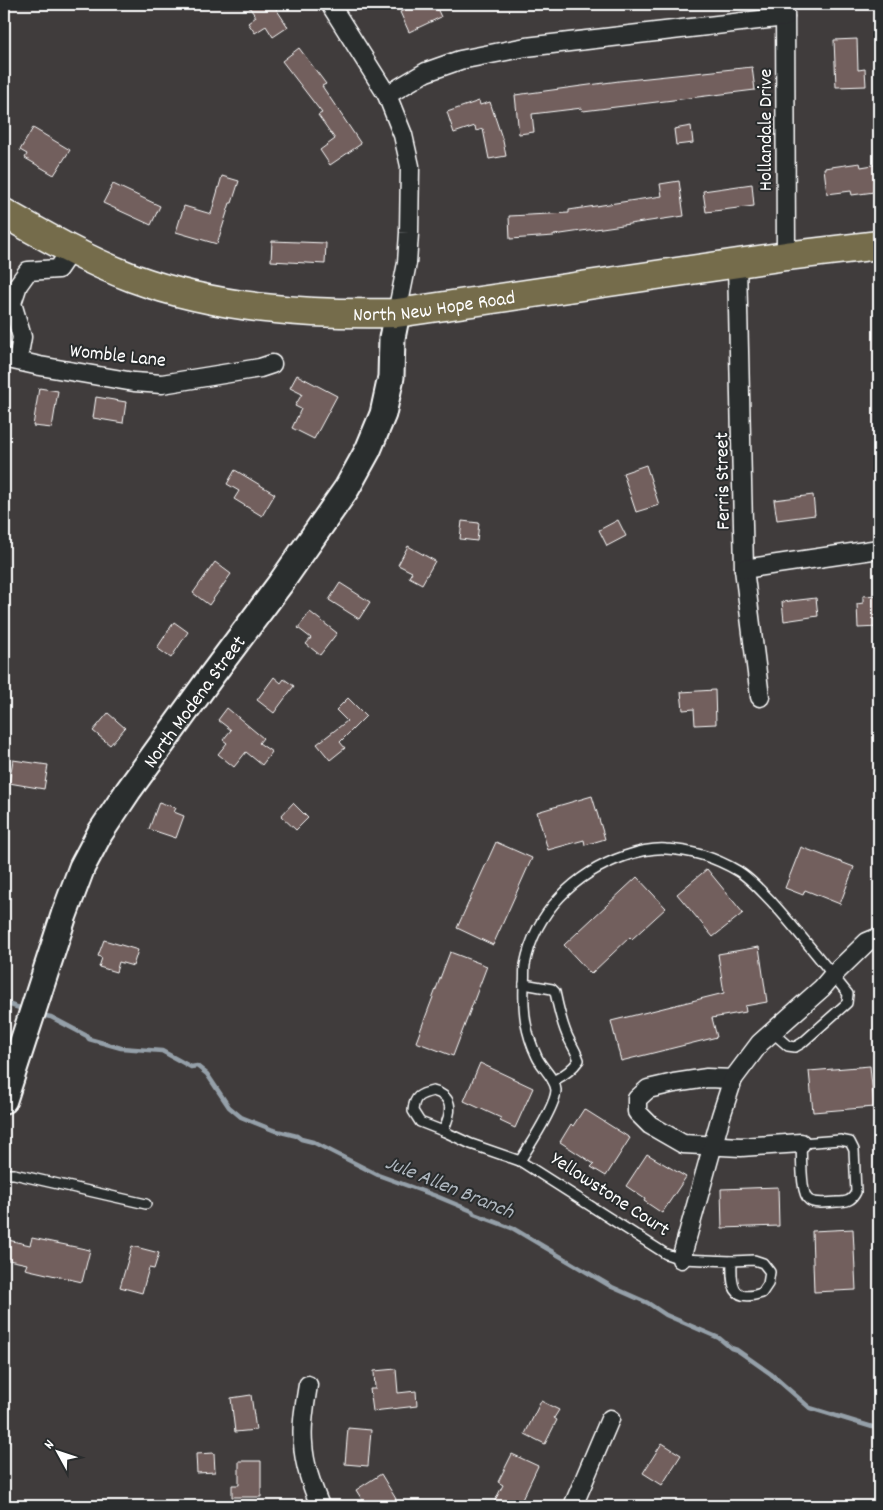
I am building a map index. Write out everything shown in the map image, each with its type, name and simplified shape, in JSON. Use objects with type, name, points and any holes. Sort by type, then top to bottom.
[{"type":"main road","name":"North New Hope Road","points":[[4,213],[70,250],[133,278],[175,291],[218,302],[302,312],[350,314],[397,313],[786,256],[879,245]]},
{"type":"street","points":[[330,4],[387,95],[403,135],[410,166],[410,233],[407,263],[397,313]]},
{"type":"street","points":[[387,95],[426,72],[469,58],[526,47],[785,10]]},
{"type":"street","name":"Hollandale Drive","points":[[785,10],[786,256]]},
{"type":"street","name":"Womble Lane","points":[[70,250],[58,269],[28,271],[8,302],[22,337],[11,359],[40,366],[134,382],[162,384],[260,368],[272,364]]},
{"type":"street","name":"Ferris Street","points":[[737,264],[744,569],[760,696]]},
{"type":"street","name":"North Modena Street","points":[[4,1100],[64,915],[82,867],[100,833],[128,791],[286,576],[347,488],[368,450],[383,414],[391,377],[392,338],[397,313]]},
{"type":"street","points":[[744,569],[879,549]]},
{"type":"street","name":"Yellowstone Court","points":[[681,1258],[733,1079],[760,1043],[822,988],[867,942],[879,937]]},
{"type":"street","points":[[733,1079],[706,1078],[648,1088],[637,1099],[637,1112],[650,1125],[683,1144],[742,1147],[801,1143]]},
{"type":"street","points":[[308,1385],[303,1442],[306,1466],[320,1506]]},
{"type":"street","points":[[573,1506],[610,1420]]},
{"type":"lane","points":[[524,984],[552,989],[555,992],[561,1020],[579,1060],[564,1076],[553,1081],[538,1059],[527,1032],[523,1006],[524,984],[525,965],[536,930],[555,902],[579,878],[607,862],[636,852],[664,849],[690,853],[714,859],[739,871],[783,914],[848,994],[847,1003],[795,1047],[788,1046],[772,1032]]},
{"type":"lane","name":"Yellowstone Court","points":[[520,1161],[550,1111],[556,1090],[553,1081]]},
{"type":"lane","name":"Yellowstone Court","points":[[443,1131],[450,1113],[449,1102],[442,1094],[433,1091],[421,1094],[414,1102],[413,1111],[420,1122],[478,1146],[520,1161],[666,1254],[681,1258],[732,1261],[754,1260],[763,1263],[770,1272],[768,1284],[762,1294],[750,1297],[741,1295],[734,1288],[731,1281],[732,1261]]},
{"type":"lane","points":[[840,1140],[850,1142],[854,1150],[856,1192],[854,1198],[846,1202],[814,1202],[808,1200],[804,1192],[801,1143],[840,1140]]},
{"type":"lane","points":[[4,1174],[14,1174],[146,1204]]},
{"type":"building","points":[[247,4],[273,4],[288,27],[273,37],[266,26],[255,33],[248,23],[256,17]]},
{"type":"building","points":[[419,4],[435,4],[441,17],[409,32],[400,12]]},
{"type":"building","points":[[857,39],[858,70],[865,69],[866,86],[836,87],[834,40]]},
{"type":"building","points":[[299,48],[326,84],[322,86],[361,144],[330,165],[320,150],[335,139],[318,115],[322,113],[282,61]]},
{"type":"building","points":[[752,67],[755,90],[583,111],[582,108],[532,114],[534,132],[519,134],[515,95],[619,81]]},
{"type":"building","points":[[479,101],[480,105],[490,102],[506,156],[489,159],[483,129],[476,131],[475,126],[454,133],[447,112]]},
{"type":"building","points":[[691,126],[693,143],[676,145],[674,129]]},
{"type":"building","points":[[33,128],[70,150],[54,175],[25,158],[27,154],[20,150]]},
{"type":"building","points":[[860,163],[861,167],[879,164],[879,187],[874,188],[874,192],[852,195],[851,191],[827,194],[824,168]]},
{"type":"building","points":[[222,176],[239,181],[217,244],[176,232],[184,206],[211,214]]},
{"type":"building","points":[[679,181],[684,216],[554,236],[510,239],[509,216],[569,213],[569,210],[662,196],[660,184]]},
{"type":"building","points":[[113,184],[160,206],[151,225],[103,203]]},
{"type":"building","points":[[752,184],[754,206],[706,212],[703,191]]},
{"type":"building","points":[[272,241],[326,243],[325,264],[271,261]]},
{"type":"building","points":[[297,375],[337,396],[314,439],[292,428],[301,409],[295,406],[302,394],[290,388]]},
{"type":"building","points":[[39,388],[58,391],[52,428],[33,426]]},
{"type":"building","points":[[96,397],[126,402],[123,423],[93,418]]},
{"type":"building","points":[[646,465],[659,505],[636,512],[623,473]]},
{"type":"building","points":[[235,470],[275,494],[262,516],[234,499],[239,491],[227,484]]},
{"type":"building","points":[[813,495],[815,515],[777,520],[774,500]]},
{"type":"building","points":[[618,520],[626,536],[607,546],[599,530]]},
{"type":"building","points":[[462,521],[479,523],[477,541],[460,539]]},
{"type":"building","points":[[408,546],[435,561],[422,584],[409,577],[412,572],[398,565]]},
{"type":"building","points":[[215,562],[231,574],[209,605],[193,593]]},
{"type":"building","points":[[340,583],[370,602],[359,619],[329,600]]},
{"type":"building","points":[[879,595],[879,627],[858,628],[857,604],[863,603],[863,596]]},
{"type":"building","points":[[816,598],[818,616],[784,621],[782,602]]},
{"type":"building","points":[[310,612],[337,633],[320,655],[306,644],[311,638],[298,628]]},
{"type":"building","points":[[174,622],[188,632],[171,658],[157,648]]},
{"type":"building","points":[[274,677],[281,683],[284,679],[294,686],[274,713],[257,700]]},
{"type":"building","points":[[715,690],[716,724],[695,725],[694,709],[683,710],[681,692]]},
{"type":"building","points":[[348,698],[366,716],[340,742],[345,748],[330,760],[317,744],[347,721],[336,710]]},
{"type":"building","points":[[227,708],[263,738],[259,743],[272,752],[262,765],[246,752],[234,767],[218,754],[227,743],[223,740],[231,730],[218,720]]},
{"type":"building","points":[[108,713],[125,728],[110,745],[93,731]]},
{"type":"building","points":[[13,760],[48,765],[44,789],[9,783]]},
{"type":"building","points":[[592,796],[605,839],[585,845],[584,840],[548,850],[537,812]]},
{"type":"building","points":[[159,802],[176,808],[174,812],[184,816],[176,838],[149,829]]},
{"type":"building","points":[[293,803],[308,818],[296,830],[281,816]]},
{"type":"building","points":[[496,842],[532,858],[493,945],[457,928]]},
{"type":"building","points":[[801,847],[854,867],[840,904],[805,890],[803,895],[785,888]]},
{"type":"building","points":[[707,869],[743,913],[713,937],[677,894]]},
{"type":"building","points":[[637,877],[666,908],[632,939],[630,937],[591,974],[564,945]]},
{"type":"building","points":[[104,940],[138,950],[133,966],[119,962],[116,972],[99,967],[102,958],[98,956]]},
{"type":"building","points":[[759,947],[767,1002],[745,1006],[746,1012],[712,1018],[717,1037],[621,1061],[611,1021],[724,993],[718,954]]},
{"type":"building","points":[[450,952],[487,966],[453,1056],[416,1042]]},
{"type":"building","points":[[480,1063],[533,1088],[515,1128],[500,1121],[501,1118],[464,1101]]},
{"type":"building","points":[[870,1066],[874,1107],[813,1112],[809,1071]]},
{"type":"building","points":[[584,1109],[630,1138],[606,1176],[591,1167],[594,1164],[560,1142],[571,1124],[573,1126]]},
{"type":"building","points":[[647,1154],[686,1177],[662,1213],[626,1186]]},
{"type":"building","points":[[778,1187],[779,1226],[722,1228],[721,1189]]},
{"type":"building","points":[[853,1229],[856,1290],[814,1292],[812,1231]]},
{"type":"building","points":[[32,1238],[90,1250],[82,1282],[25,1269],[27,1264],[4,1259],[8,1240],[30,1245]]},
{"type":"building","points":[[132,1246],[159,1253],[154,1269],[149,1268],[142,1293],[120,1287]]},
{"type":"building","points":[[396,1369],[398,1393],[416,1391],[417,1406],[373,1411],[370,1389],[375,1389],[374,1371]]},
{"type":"building","points":[[251,1395],[256,1430],[235,1432],[231,1398]]},
{"type":"building","points":[[541,1401],[559,1410],[554,1418],[557,1420],[545,1444],[525,1434]]},
{"type":"building","points":[[348,1428],[371,1430],[368,1466],[345,1464]]},
{"type":"building","points":[[662,1443],[681,1455],[662,1485],[643,1473]]},
{"type":"building","points":[[214,1453],[215,1472],[197,1473],[196,1454]]},
{"type":"building","points":[[512,1454],[538,1466],[519,1506],[492,1506],[503,1485],[498,1482]]},
{"type":"building","points":[[239,1461],[261,1461],[261,1497],[232,1497],[232,1485],[239,1485]]},
{"type":"building","points":[[381,1474],[396,1499],[385,1506],[366,1506],[356,1490]]},
{"type":"waterway","name":"Jule Allen Branch","points":[[4,1003],[26,1010]]},
{"type":"waterway","name":"Jule Allen Branch","points":[[41,1015],[51,1017],[87,1036],[89,1039],[121,1048],[162,1051],[191,1067],[197,1066],[207,1074],[229,1107],[241,1117],[273,1130],[313,1142],[378,1175],[436,1196],[472,1211],[474,1214],[514,1229],[612,1287],[648,1303],[666,1315],[719,1338],[771,1374],[810,1408],[879,1429]]}]
